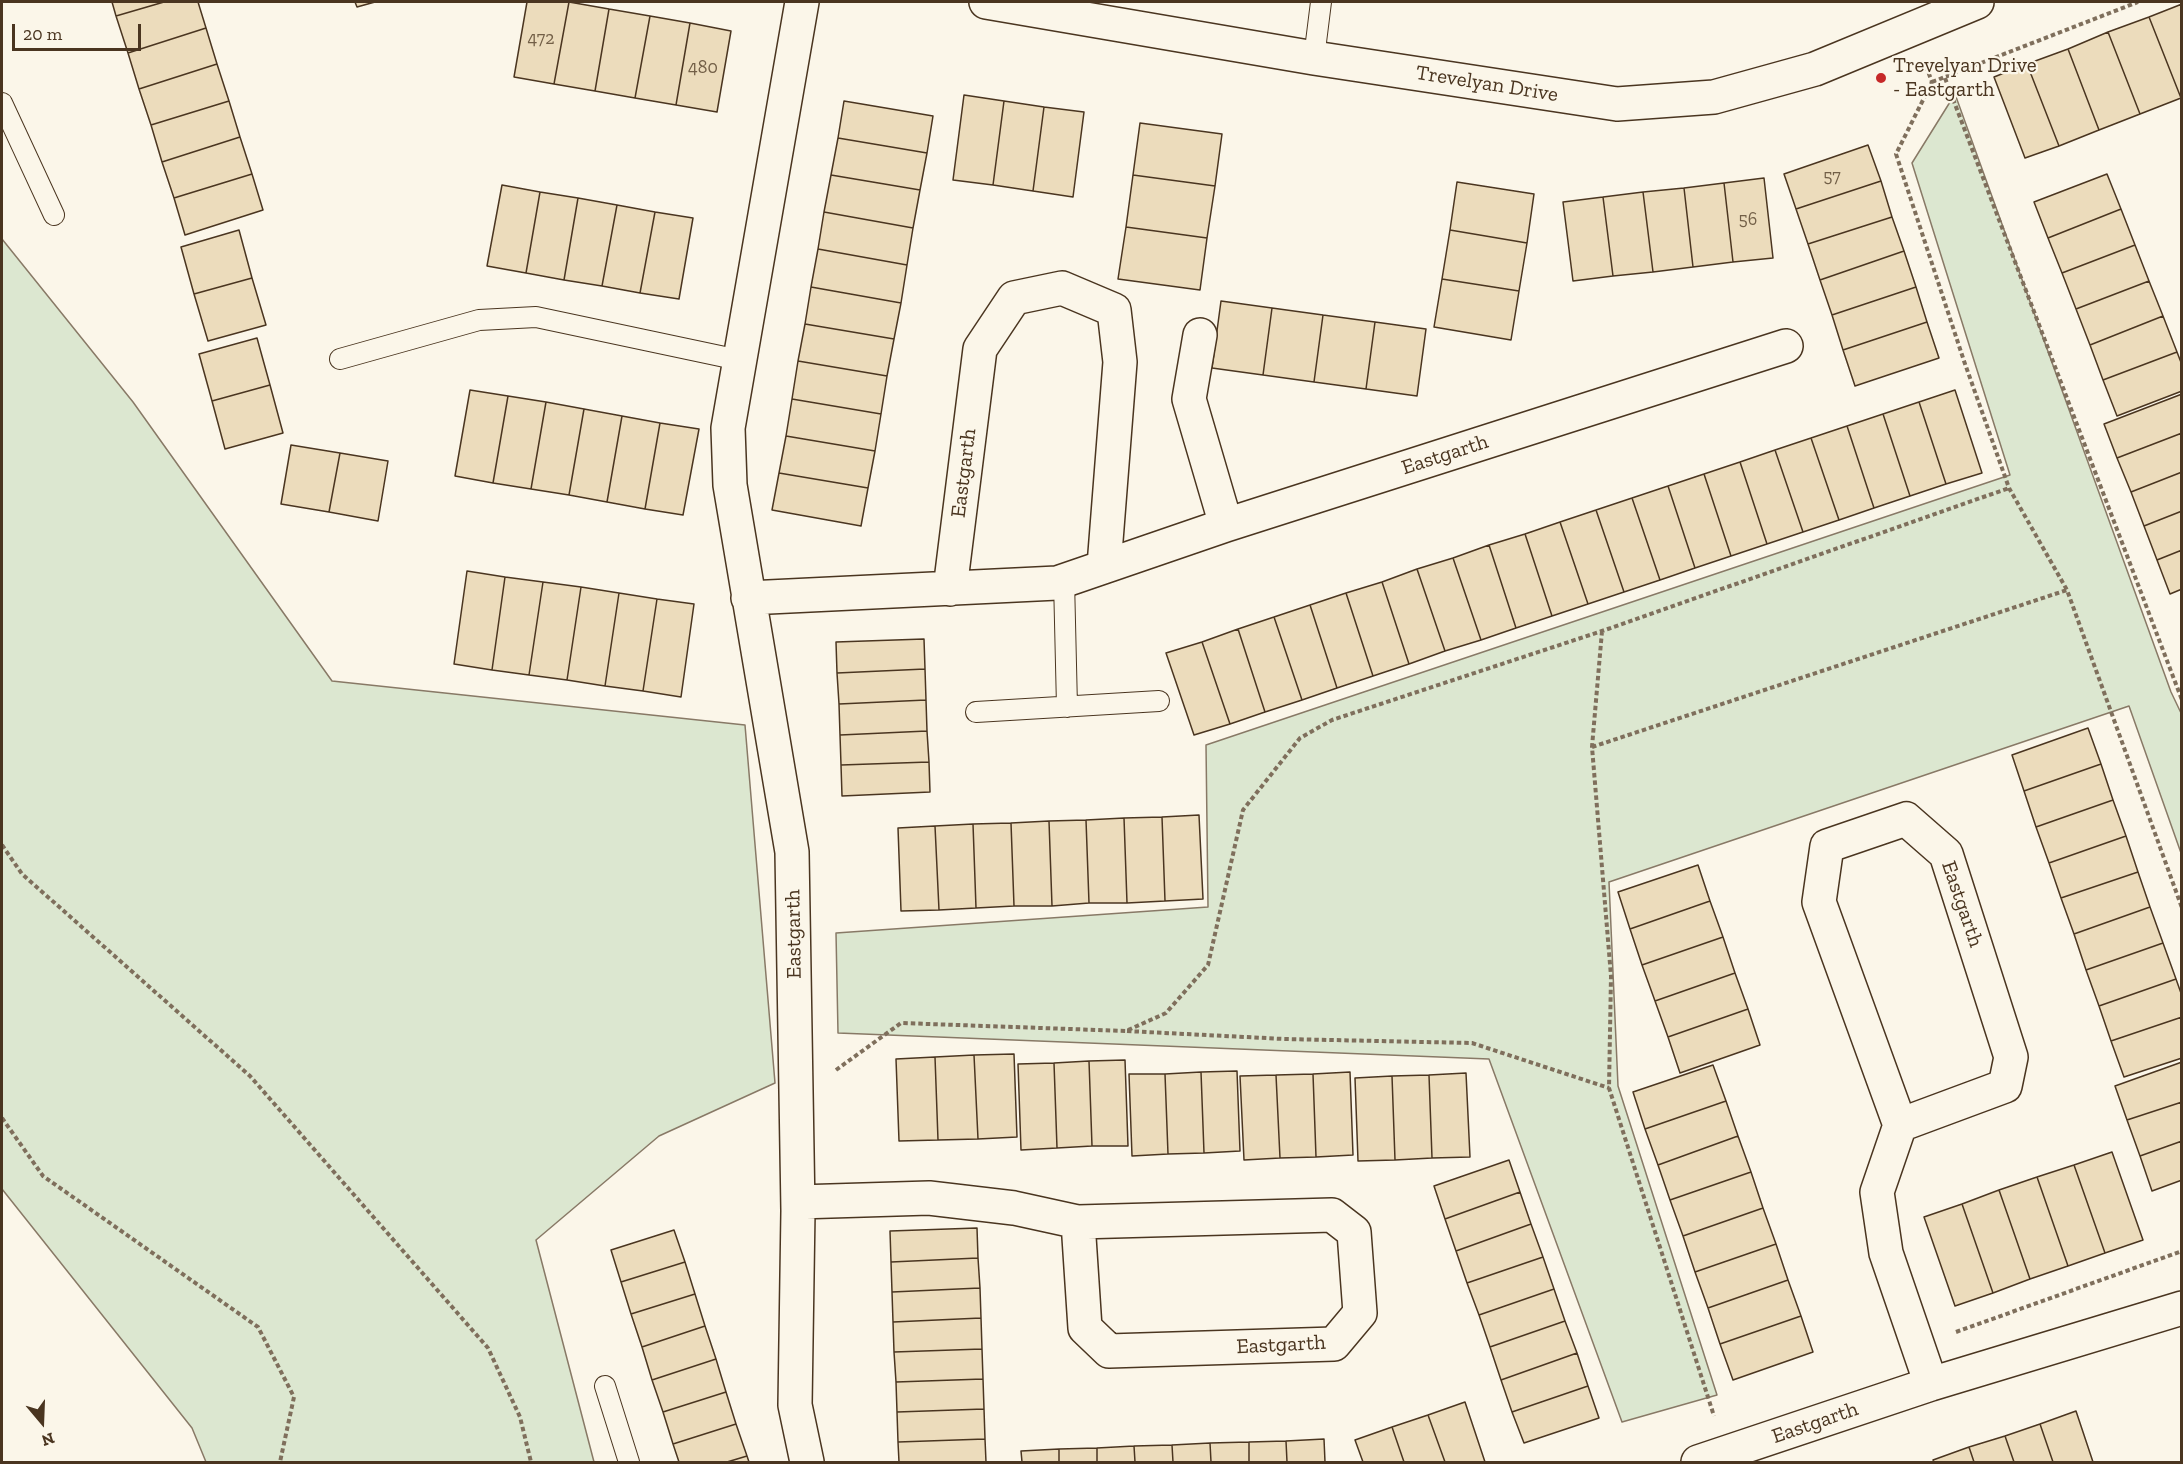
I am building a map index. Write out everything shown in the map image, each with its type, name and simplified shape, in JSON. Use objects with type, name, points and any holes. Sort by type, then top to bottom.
[{"type":"street","name":"Eastgarth","points":[[802,2],[728,428],[730,485],[792,852],[798,1202],[795,1405],[807,1462]]},
{"type":"street","name":"Trevelyan Drive","points":[[986,2],[1314,58],[1617,104],[1714,97],[1815,69],[1977,2]]},
{"type":"street","name":"Eastgarth","points":[[950,589],[980,349],[1014,298],[1062,288],[1114,310],[1120,362],[1104,566]]},
{"type":"street","points":[[1200,334],[1189,399],[1226,525]]},
{"type":"street","name":"Eastgarth","points":[[748,598],[1058,583],[1226,525],[1786,346]]},
{"type":"street","name":"Eastgarth","points":[[1906,819],[1946,854],[2012,1057],[2005,1086],[1900,1125],[1820,902],[1827,846],[1906,819]]},
{"type":"street","points":[[1900,1125],[1877,1192],[1886,1253],[1931,1384]]},
{"type":"street","name":"Eastgarth","points":[[798,1202],[929,1198],[1014,1208],[1078,1222],[1332,1215],[1354,1232],[1360,1313],[1334,1344],[1109,1351],[1085,1328],[1078,1222]]},
{"type":"street","name":"Eastgarth","points":[[1712,1458],[1931,1384],[2181,1308]]},
{"type":"lane","points":[[1314,58],[1321,2]]},
{"type":"lane","points":[[2,103],[54,215]]},
{"type":"lane","points":[[340,359],[478,320],[536,316],[739,360]]},
{"type":"lane","points":[[1064,580],[1067,707]]},
{"type":"lane","points":[[976,712],[1159,701]]},
{"type":"lane","points":[[605,1386],[629,1462]]},
{"type":"path","points":[[2139,2],[1932,82],[1896,154],[1964,361],[2009,488],[2067,590],[2181,908]]},
{"type":"path","points":[[1910,28],[1932,82]]},
{"type":"path","points":[[1945,78],[2181,700]]},
{"type":"path","points":[[1126,1031],[1166,1013],[1208,965],[1243,810],[1300,738],[1332,720],[1602,631],[2009,488]]},
{"type":"path","points":[[1592,747],[2067,590]]},
{"type":"path","points":[[1602,631],[1592,747],[1611,976],[1609,1088],[1712,1458]]},
{"type":"path","points":[[2,845],[22,874],[250,1076],[488,1348],[520,1417],[531,1462]]},
{"type":"path","points":[[796,1099],[901,1023],[1126,1031],[1284,1040],[1472,1043],[1609,1088]]},
{"type":"path","points":[[2,1118],[43,1176],[258,1327],[294,1397],[280,1462]]},
{"type":"green space","points":[[1955,94],[2171,692],[2181,713],[2181,853],[2129,706],[1609,882],[1618,1086],[1717,1395],[1622,1422],[1489,1059],[838,1033],[836,933],[1208,907],[1206,745],[2010,475],[1912,163]]},
{"type":"green space","points":[[2,239],[133,402],[332,681],[745,725],[775,1083],[659,1136],[536,1240],[594,1462],[206,1462],[192,1428],[2,1189]]},
{"type":"building","points":[[112,2],[164,2],[116,16]]},
{"type":"building","points":[[164,2],[198,2],[206,28],[128,53],[116,16]]},
{"type":"building","points":[[355,2],[375,2],[357,7]]},
{"type":"building","points":[[527,2],[569,2],[554,84],[514,77]]},
{"type":"building","points":[[569,2],[609,9],[595,91],[554,84]]},
{"type":"building","points":[[2182,4],[2182,98],[2181,98],[2149,17]]},
{"type":"building","points":[[609,9],[650,16],[635,98],[595,91]]},
{"type":"building","points":[[650,16],[690,23],[676,105],[635,98]]},
{"type":"building","points":[[2149,17],[2181,98],[2140,114],[2108,32]]},
{"type":"building","points":[[690,23],[731,31],[717,112],[676,105]]},
{"type":"building","points":[[206,28],[217,64],[139,89],[128,53]]},
{"type":"building","points":[[2108,32],[2140,114],[2099,130],[2068,49]]},
{"type":"building","points":[[2068,49],[2099,130],[2059,146],[2027,64]]},
{"type":"building","points":[[217,64],[229,101],[151,125],[139,89]]},
{"type":"building","points":[[2027,64],[2059,146],[2025,158],[1994,77]]},
{"type":"building","points":[[964,95],[1004,101],[993,185],[953,180]]},
{"type":"building","points":[[229,101],[240,137],[162,162],[151,125]]},
{"type":"building","points":[[844,101],[933,116],[927,153],[838,138]]},
{"type":"building","points":[[1004,101],[1044,107],[1033,191],[993,185]]},
{"type":"building","points":[[1044,107],[1084,112],[1073,197],[1033,191]]},
{"type":"building","points":[[1140,123],[1222,134],[1215,186],[1133,175]]},
{"type":"building","points":[[240,137],[252,174],[174,198],[162,162]]},
{"type":"building","points":[[838,138],[927,153],[920,190],[831,175]]},
{"type":"building","points":[[1868,145],[1881,181],[1796,209],[1784,174]]},
{"type":"building","points":[[252,174],[263,210],[185,235],[174,198]]},
{"type":"building","points":[[2107,174],[2121,209],[2048,238],[2034,202]]},
{"type":"building","points":[[831,175],[920,190],[913,228],[824,212]]},
{"type":"building","points":[[1133,175],[1215,186],[1207,238],[1126,227]]},
{"type":"building","points":[[1764,178],[1773,258],[1733,262],[1724,183]]},
{"type":"building","points":[[1881,181],[1892,217],[1808,244],[1796,209]]},
{"type":"building","points":[[1457,182],[1534,194],[1527,243],[1450,230]]},
{"type":"building","points":[[1724,183],[1733,262],[1693,267],[1684,188]]},
{"type":"building","points":[[502,185],[540,192],[526,273],[487,266]]},
{"type":"building","points":[[1684,188],[1693,267],[1653,272],[1643,192]]},
{"type":"building","points":[[540,192],[578,198],[564,280],[526,273]]},
{"type":"building","points":[[1643,192],[1653,272],[1613,276],[1603,197]]},
{"type":"building","points":[[1603,197],[1613,276],[1573,281],[1563,202]]},
{"type":"building","points":[[578,198],[617,205],[602,286],[564,280]]},
{"type":"building","points":[[617,205],[655,212],[640,293],[602,286]]},
{"type":"building","points":[[2121,209],[2135,245],[2062,273],[2048,238]]},
{"type":"building","points":[[655,212],[693,218],[679,299],[640,293]]},
{"type":"building","points":[[824,212],[913,228],[907,265],[818,249]]},
{"type":"building","points":[[1892,217],[1904,251],[1820,280],[1808,244]]},
{"type":"building","points":[[1126,227],[1207,238],[1200,290],[1118,279]]},
{"type":"building","points":[[239,230],[252,278],[194,294],[181,247]]},
{"type":"building","points":[[1450,230],[1527,243],[1519,291],[1442,279]]},
{"type":"building","points":[[2135,245],[2149,281],[2076,309],[2062,273]]},
{"type":"building","points":[[818,249],[907,265],[901,303],[811,287]]},
{"type":"building","points":[[1904,251],[1916,287],[1832,315],[1820,280]]},
{"type":"building","points":[[252,278],[266,325],[208,341],[194,294]]},
{"type":"building","points":[[1442,279],[1519,291],[1511,340],[1434,327]]},
{"type":"building","points":[[2149,281],[2163,316],[2090,345],[2076,309]]},
{"type":"building","points":[[811,287],[901,303],[894,339],[805,324]]},
{"type":"building","points":[[1916,287],[1927,322],[1843,350],[1832,315]]},
{"type":"building","points":[[1221,301],[1272,308],[1263,375],[1212,368]]},
{"type":"building","points":[[1272,308],[1323,315],[1314,382],[1263,375]]},
{"type":"building","points":[[1323,315],[1375,322],[1366,389],[1314,382]]},
{"type":"building","points":[[2163,316],[2177,352],[2103,380],[2090,345]]},
{"type":"building","points":[[1375,322],[1426,329],[1417,396],[1366,389]]},
{"type":"building","points":[[1927,322],[1939,358],[1855,386],[1843,350]]},
{"type":"building","points":[[805,324],[894,339],[887,376],[798,361]]},
{"type":"building","points":[[257,338],[270,385],[212,401],[199,354]]},
{"type":"building","points":[[2177,352],[2182,365],[2182,391],[2117,416],[2103,380]]},
{"type":"building","points":[[798,361],[887,376],[881,414],[792,399]]},
{"type":"building","points":[[270,385],[283,433],[225,449],[212,401]]},
{"type":"building","points":[[470,390],[508,396],[493,483],[455,476]]},
{"type":"building","points":[[1955,390],[1982,473],[1946,484],[1919,402]]},
{"type":"building","points":[[2182,394],[2182,433],[2117,458],[2104,424]]},
{"type":"building","points":[[508,396],[546,402],[531,489],[493,483]]},
{"type":"building","points":[[792,399],[881,414],[875,451],[786,436]]},
{"type":"building","points":[[546,402],[584,409],[569,495],[531,489]]},
{"type":"building","points":[[1919,402],[1946,484],[1910,496],[1883,414]]},
{"type":"building","points":[[584,409],[622,416],[607,502],[569,495]]},
{"type":"building","points":[[1883,414],[1910,496],[1874,508],[1847,426]]},
{"type":"building","points":[[622,416],[660,423],[645,509],[607,502]]},
{"type":"building","points":[[660,423],[699,429],[683,515],[645,509]]},
{"type":"building","points":[[1847,426],[1874,508],[1839,520],[1811,438]]},
{"type":"building","points":[[2182,433],[2182,472],[2131,492],[2117,458]]},
{"type":"building","points":[[786,436],[875,451],[868,488],[779,473]]},
{"type":"building","points":[[1811,438],[1839,520],[1803,532],[1775,450]]},
{"type":"building","points":[[291,445],[340,453],[329,512],[281,504]]},
{"type":"building","points":[[1775,450],[1803,532],[1767,544],[1740,462]]},
{"type":"building","points":[[340,453],[388,461],[378,521],[329,512]]},
{"type":"building","points":[[1740,462],[1767,544],[1731,556],[1704,474]]},
{"type":"building","points":[[2182,472],[2182,511],[2144,526],[2131,492]]},
{"type":"building","points":[[779,473],[868,488],[861,526],[772,510]]},
{"type":"building","points":[[1704,474],[1731,556],[1695,568],[1668,486]]},
{"type":"building","points":[[1668,486],[1695,568],[1660,580],[1632,498]]},
{"type":"building","points":[[1632,498],[1660,580],[1624,592],[1596,510]]},
{"type":"building","points":[[1596,510],[1624,592],[1588,604],[1560,522]]},
{"type":"building","points":[[2182,511],[2182,550],[2157,560],[2144,526]]},
{"type":"building","points":[[1560,522],[1588,604],[1552,616],[1525,534]]},
{"type":"building","points":[[1525,534],[1552,616],[1516,628],[1489,545]]},
{"type":"building","points":[[1489,545],[1516,628],[1481,640],[1453,558]]},
{"type":"building","points":[[2182,550],[2182,589],[2170,594],[2157,560]]},
{"type":"building","points":[[1453,558],[1481,640],[1445,651],[1417,569]]},
{"type":"building","points":[[1417,569],[1445,651],[1409,664],[1382,582]]},
{"type":"building","points":[[467,571],[505,577],[492,670],[454,664]]},
{"type":"building","points":[[505,577],[543,582],[529,675],[492,670]]},
{"type":"building","points":[[543,582],[581,587],[567,680],[529,675]]},
{"type":"building","points":[[1382,582],[1409,664],[1373,676],[1346,593]]},
{"type":"building","points":[[581,587],[619,593],[605,686],[567,680]]},
{"type":"building","points":[[619,593],[657,599],[643,691],[605,686]]},
{"type":"building","points":[[1346,593],[1373,676],[1337,688],[1310,605]]},
{"type":"building","points":[[657,599],[694,604],[681,697],[643,691]]},
{"type":"building","points":[[1310,605],[1337,688],[1302,700],[1274,617]]},
{"type":"building","points":[[1274,617],[1302,700],[1265,712],[1238,629]]},
{"type":"building","points":[[1238,629],[1265,712],[1230,724],[1202,642]]},
{"type":"building","points":[[924,639],[925,669],[837,673],[836,642]]},
{"type":"building","points":[[1202,642],[1230,724],[1194,735],[1166,653]]},
{"type":"building","points":[[925,669],[926,700],[839,704],[837,673]]},
{"type":"building","points":[[926,700],[927,731],[840,735],[839,704]]},
{"type":"building","points":[[2088,728],[2101,764],[2024,791],[2012,755]]},
{"type":"building","points":[[927,731],[929,762],[841,765],[840,735]]},
{"type":"building","points":[[929,762],[930,792],[842,796],[841,765]]},
{"type":"building","points":[[2101,764],[2113,800],[2036,827],[2024,791]]},
{"type":"building","points":[[2113,800],[2126,836],[2049,863],[2036,827]]},
{"type":"building","points":[[1199,815],[1203,899],[1165,901],[1162,817]]},
{"type":"building","points":[[1162,817],[1165,901],[1127,903],[1124,818]]},
{"type":"building","points":[[1124,818],[1127,903],[1089,903],[1086,820]]},
{"type":"building","points":[[1086,820],[1089,903],[1052,906],[1049,821]]},
{"type":"building","points":[[1049,821],[1052,906],[1014,906],[1011,823]]},
{"type":"building","points":[[1011,823],[1014,906],[976,908],[973,824]]},
{"type":"building","points":[[973,824],[976,908],[939,910],[935,826]]},
{"type":"building","points":[[935,826],[939,910],[901,911],[898,828]]},
{"type":"building","points":[[2126,836],[2138,872],[2061,898],[2049,863]]},
{"type":"building","points":[[1698,865],[1710,901],[1630,929],[1618,892]]},
{"type":"building","points":[[2138,872],[2150,907],[2074,934],[2061,898]]},
{"type":"building","points":[[1710,901],[1723,937],[1642,965],[1630,929]]},
{"type":"building","points":[[2150,907],[2163,943],[2086,970],[2074,934]]},
{"type":"building","points":[[1723,937],[1735,973],[1655,1001],[1642,965]]},
{"type":"building","points":[[2163,943],[2176,979],[2099,1006],[2086,970]]},
{"type":"building","points":[[1735,973],[1748,1009],[1668,1037],[1655,1001]]},
{"type":"building","points":[[2176,979],[2182,996],[2182,1017],[2111,1041],[2099,1006]]},
{"type":"building","points":[[1748,1009],[1760,1045],[1680,1073],[1668,1037]]},
{"type":"building","points":[[2182,1017],[2182,1058],[2124,1077],[2111,1041]]},
{"type":"building","points":[[1014,1054],[1017,1137],[978,1139],[974,1055]]},
{"type":"building","points":[[974,1055],[978,1139],[938,1140],[935,1057]]},
{"type":"building","points":[[935,1057],[938,1140],[899,1141],[896,1059]]},
{"type":"building","points":[[1125,1060],[1128,1146],[1092,1146],[1089,1061]]},
{"type":"building","points":[[1089,1061],[1092,1146],[1057,1148],[1054,1063]]},
{"type":"building","points":[[2182,1062],[2182,1102],[2127,1120],[2115,1086]]},
{"type":"building","points":[[1054,1063],[1057,1148],[1021,1150],[1018,1064]]},
{"type":"building","points":[[1713,1065],[1726,1101],[1645,1129],[1633,1092]]},
{"type":"building","points":[[1237,1071],[1240,1151],[1204,1153],[1201,1072]]},
{"type":"building","points":[[1201,1072],[1204,1153],[1168,1154],[1165,1074]]},
{"type":"building","points":[[1350,1072],[1353,1155],[1316,1157],[1313,1074]]},
{"type":"building","points":[[1466,1073],[1470,1157],[1432,1158],[1429,1075]]},
{"type":"building","points":[[1129,1074],[1165,1074],[1168,1154],[1132,1156]]},
{"type":"building","points":[[1313,1074],[1316,1157],[1280,1158],[1276,1075]]},
{"type":"building","points":[[1276,1075],[1280,1158],[1244,1160],[1240,1076]]},
{"type":"building","points":[[1429,1075],[1432,1158],[1395,1160],[1392,1076]]},
{"type":"building","points":[[1392,1076],[1395,1160],[1358,1161],[1355,1078]]},
{"type":"building","points":[[1726,1101],[1738,1136],[1658,1165],[1645,1129]]},
{"type":"building","points":[[2182,1102],[2182,1141],[2140,1156],[2127,1120]]},
{"type":"building","points":[[1738,1136],[1751,1172],[1670,1200],[1658,1165]]},
{"type":"building","points":[[2182,1141],[2182,1180],[2152,1191],[2140,1156]]},
{"type":"building","points":[[2112,1152],[2143,1240],[2105,1253],[2074,1165]]},
{"type":"building","points":[[1509,1160],[1520,1192],[1445,1219],[1434,1186]]},
{"type":"building","points":[[2074,1165],[2105,1253],[2068,1266],[2037,1177]]},
{"type":"building","points":[[1751,1172],[1763,1208],[1683,1236],[1670,1200]]},
{"type":"building","points":[[2037,1177],[2068,1266],[2030,1279],[1999,1190]]},
{"type":"building","points":[[1999,1190],[2030,1279],[1993,1293],[1962,1204]]},
{"type":"building","points":[[1520,1192],[1531,1224],[1456,1251],[1445,1219]]},
{"type":"building","points":[[1962,1204],[1993,1293],[1955,1306],[1924,1217]]},
{"type":"building","points":[[1763,1208],[1776,1244],[1695,1272],[1683,1236]]},
{"type":"building","points":[[1531,1224],[1543,1257],[1467,1283],[1456,1251]]},
{"type":"building","points":[[977,1228],[978,1258],[891,1262],[890,1231]]},
{"type":"building","points":[[674,1230],[685,1262],[621,1282],[611,1250]]},
{"type":"building","points":[[1776,1244],[1788,1280],[1708,1308],[1695,1272]]},
{"type":"building","points":[[1543,1257],[1554,1289],[1479,1315],[1467,1283]]},
{"type":"building","points":[[978,1258],[980,1288],[892,1292],[891,1262]]},
{"type":"building","points":[[685,1262],[695,1294],[631,1314],[621,1282]]},
{"type":"building","points":[[1788,1280],[1801,1316],[1720,1344],[1708,1308]]},
{"type":"building","points":[[980,1288],[981,1318],[893,1322],[892,1292]]},
{"type":"building","points":[[1554,1289],[1565,1321],[1490,1347],[1479,1315]]},
{"type":"building","points":[[695,1294],[705,1326],[642,1347],[631,1314]]},
{"type":"building","points":[[1801,1316],[1813,1352],[1733,1380],[1720,1344]]},
{"type":"building","points":[[981,1318],[982,1349],[894,1352],[893,1322]]},
{"type":"building","points":[[1565,1321],[1577,1353],[1501,1380],[1490,1347]]},
{"type":"building","points":[[705,1326],[716,1359],[652,1380],[642,1347]]},
{"type":"building","points":[[982,1349],[983,1379],[896,1382],[894,1352]]},
{"type":"building","points":[[1577,1353],[1588,1386],[1512,1412],[1501,1380]]},
{"type":"building","points":[[716,1359],[726,1392],[663,1412],[652,1380]]},
{"type":"building","points":[[983,1379],[984,1409],[897,1412],[896,1382]]},
{"type":"building","points":[[1588,1386],[1599,1418],[1524,1443],[1512,1412]]},
{"type":"building","points":[[726,1392],[736,1424],[673,1444],[663,1412]]},
{"type":"building","points":[[1465,1402],[1485,1462],[1445,1462],[1428,1415]]},
{"type":"building","points":[[984,1409],[985,1439],[898,1442],[897,1412]]},
{"type":"building","points":[[2076,1411],[2093,1462],[2053,1462],[2040,1424]]},
{"type":"building","points":[[1428,1415],[1445,1462],[1404,1462],[1392,1427]]},
{"type":"building","points":[[736,1424],[747,1456],[727,1462],[679,1462],[673,1444]]},
{"type":"building","points":[[2040,1424],[2053,1462],[2014,1462],[2005,1436]]},
{"type":"building","points":[[1392,1427],[1404,1462],[1363,1462],[1355,1440]]},
{"type":"building","points":[[2005,1436],[2014,1462],[1974,1462],[1969,1447]]},
{"type":"building","points":[[985,1439],[986,1462],[899,1462],[898,1442]]},
{"type":"building","points":[[1324,1439],[1325,1462],[1287,1462],[1286,1441]]},
{"type":"building","points":[[1286,1441],[1287,1462],[1249,1462],[1249,1442]]},
{"type":"building","points":[[1249,1442],[1249,1462],[1211,1462],[1210,1443]]},
{"type":"building","points":[[1210,1443],[1211,1462],[1173,1462],[1172,1445]]},
{"type":"building","points":[[1172,1445],[1173,1462],[1135,1462],[1134,1446]]},
{"type":"building","points":[[1134,1446],[1135,1462],[1097,1462],[1097,1448]]},
{"type":"building","points":[[1969,1447],[1974,1462],[1934,1462],[1933,1460]]},
{"type":"building","points":[[1097,1448],[1097,1462],[1059,1462],[1059,1449]]},
{"type":"building","points":[[1059,1449],[1059,1462],[1022,1462],[1021,1451]]},
{"type":"building","points":[[747,1456],[749,1462],[727,1462]]},
{"type":"place","name":"Trevelyan Drive - Eastgarth","points":[[1881,78]]}]
